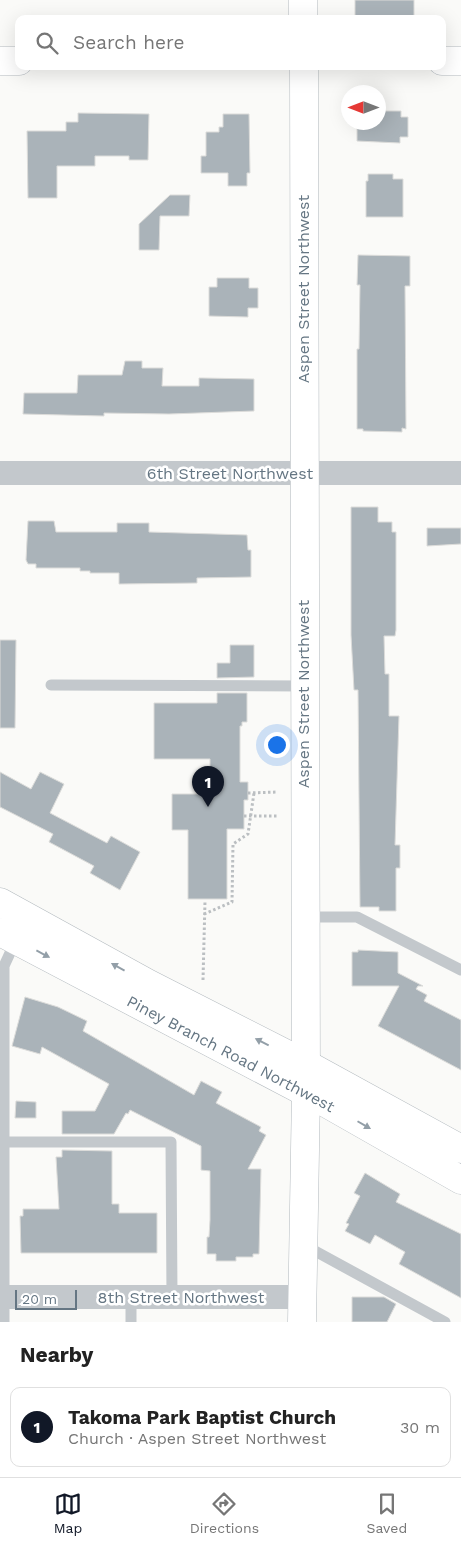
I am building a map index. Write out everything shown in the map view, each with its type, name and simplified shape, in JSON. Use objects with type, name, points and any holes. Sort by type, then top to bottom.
[{"type":"street","points":[[303,0],[303,15]]},
{"type":"street","points":[[0,61],[15,61]]},
{"type":"street","points":[[446,62],[461,62]]},
{"type":"street","name":"Aspen Street Northwest","points":[[302,1309],[306,1093],[303,686],[304,70]]},
{"type":"street","name":"6th Street Northwest","points":[[0,473],[461,473]]},
{"type":"street","name":"Piney Branch Road Northwest","points":[[0,902],[149,984],[306,1064],[461,1149]]},
{"type":"street","name":"Piney Branch Road Northwest","points":[[8,936],[306,1093],[461,1180]]},
{"type":"street","name":"8th Street Northwest","points":[[2,1297],[172,1297],[302,1309]]},
{"type":"lane","points":[[52,685],[303,686]]},
{"type":"lane","points":[[304,917],[357,917],[461,970]]},
{"type":"lane","points":[[4,1322],[2,1297],[4,966],[8,936]]},
{"type":"lane","points":[[3,1142],[171,1142],[172,1297]]},
{"type":"lane","points":[[302,1243],[445,1322]]},
{"type":"lane","points":[[131,1297],[131,1322]]},
{"type":"path","points":[[248,793],[278,792]]},
{"type":"path","points":[[204,914],[217,911],[232,902],[233,844],[248,834],[254,793]]},
{"type":"path","points":[[244,816],[278,816]]},
{"type":"path","points":[[204,901],[204,980]]},
{"type":"building","points":[[355,0],[414,0],[414,15],[355,15]]},
{"type":"building","points":[[386,111],[401,111],[401,117],[408,117],[408,137],[400,137],[400,143],[357,141],[357,130],[386,130]]},
{"type":"building","points":[[78,113],[149,114],[148,160],[129,160],[129,156],[95,156],[95,166],[57,166],[57,198],[28,198],[27,131],[66,131],[66,122],[78,122]]},
{"type":"building","points":[[223,114],[249,114],[250,173],[247,173],[247,186],[228,186],[228,173],[201,173],[201,156],[206,156],[206,132],[219,132],[219,127],[223,127]]},
{"type":"building","points":[[368,174],[393,174],[393,179],[403,179],[403,217],[366,217],[366,181],[368,181]]},
{"type":"building","points":[[170,195],[190,195],[189,216],[160,216],[159,250],[139,250],[139,224]]},
{"type":"building","points":[[358,255],[410,256],[410,286],[405,286],[406,429],[402,428],[402,432],[363,431],[363,429],[357,429],[357,349],[359,349],[360,285],[357,285]]},
{"type":"building","points":[[217,278],[249,278],[249,288],[258,288],[258,308],[248,308],[248,317],[209,316],[209,287],[217,287]]},
{"type":"building","points":[[125,361],[142,361],[142,368],[163,368],[162,386],[199,386],[199,378],[254,379],[254,411],[169,414],[104,413],[104,416],[23,414],[24,393],[77,393],[78,375],[122,375]]},
{"type":"building","points":[[351,507],[378,507],[378,522],[392,522],[392,532],[396,532],[396,630],[395,636],[384,636],[385,674],[389,674],[389,716],[399,716],[395,845],[400,845],[400,868],[396,868],[396,911],[379,911],[379,907],[360,907],[358,690],[354,690],[351,635]]},
{"type":"building","points":[[28,521],[54,521],[56,532],[117,532],[117,523],[149,523],[149,532],[247,535],[248,550],[251,550],[251,577],[197,578],[197,583],[119,584],[119,573],[90,573],[90,571],[80,571],[80,568],[36,568],[36,564],[28,564],[26,560]]},
{"type":"building","points":[[427,528],[461,528],[461,544],[427,546]]},
{"type":"building","points":[[0,640],[16,640],[15,728],[0,728]]},
{"type":"building","points":[[230,645],[254,645],[254,677],[217,678],[217,663],[230,663]]},
{"type":"building","points":[[217,693],[247,693],[247,722],[242,722],[242,726],[240,726],[240,782],[248,782],[248,800],[244,800],[244,829],[227,829],[227,899],[188,899],[188,830],[172,830],[172,794],[210,794],[210,759],[154,759],[154,703],[217,703]]},
{"type":"building","points":[[0,772],[31,789],[40,772],[64,784],[50,813],[107,843],[111,836],[140,852],[120,890],[90,873],[94,866],[49,842],[53,834],[0,807]]},
{"type":"building","points":[[358,950],[398,952],[398,973],[423,986],[418,986],[416,989],[427,995],[424,1001],[461,1020],[461,1070],[378,1026],[399,986],[352,986],[352,952],[358,952]]},
{"type":"building","points":[[25,997],[58,1007],[87,1021],[83,1031],[194,1095],[201,1081],[222,1092],[216,1103],[261,1127],[259,1131],[266,1135],[248,1169],[261,1169],[259,1254],[253,1254],[253,1257],[236,1257],[236,1261],[216,1261],[216,1254],[207,1254],[210,1220],[210,1171],[201,1170],[201,1146],[130,1110],[128,1114],[126,1113],[114,1134],[62,1134],[62,1111],[95,1111],[109,1084],[42,1047],[40,1054],[12,1046]]},
{"type":"building","points":[[16,1101],[36,1102],[36,1118],[15,1118]]},
{"type":"building","points":[[62,1150],[112,1151],[112,1204],[119,1204],[119,1213],[157,1213],[157,1253],[21,1253],[20,1216],[23,1216],[23,1209],[59,1209],[56,1157],[62,1157]]},
{"type":"building","points":[[365,1173],[400,1194],[396,1202],[461,1234],[461,1298],[399,1264],[405,1252],[375,1235],[370,1244],[345,1231],[349,1224],[346,1223],[360,1196],[354,1193]]},
{"type":"building","points":[[352,1297],[384,1297],[396,1304],[387,1322],[352,1322]]},
{"type":"place","name":"Takoma Park Baptist Church","points":[[208,807]]}]
